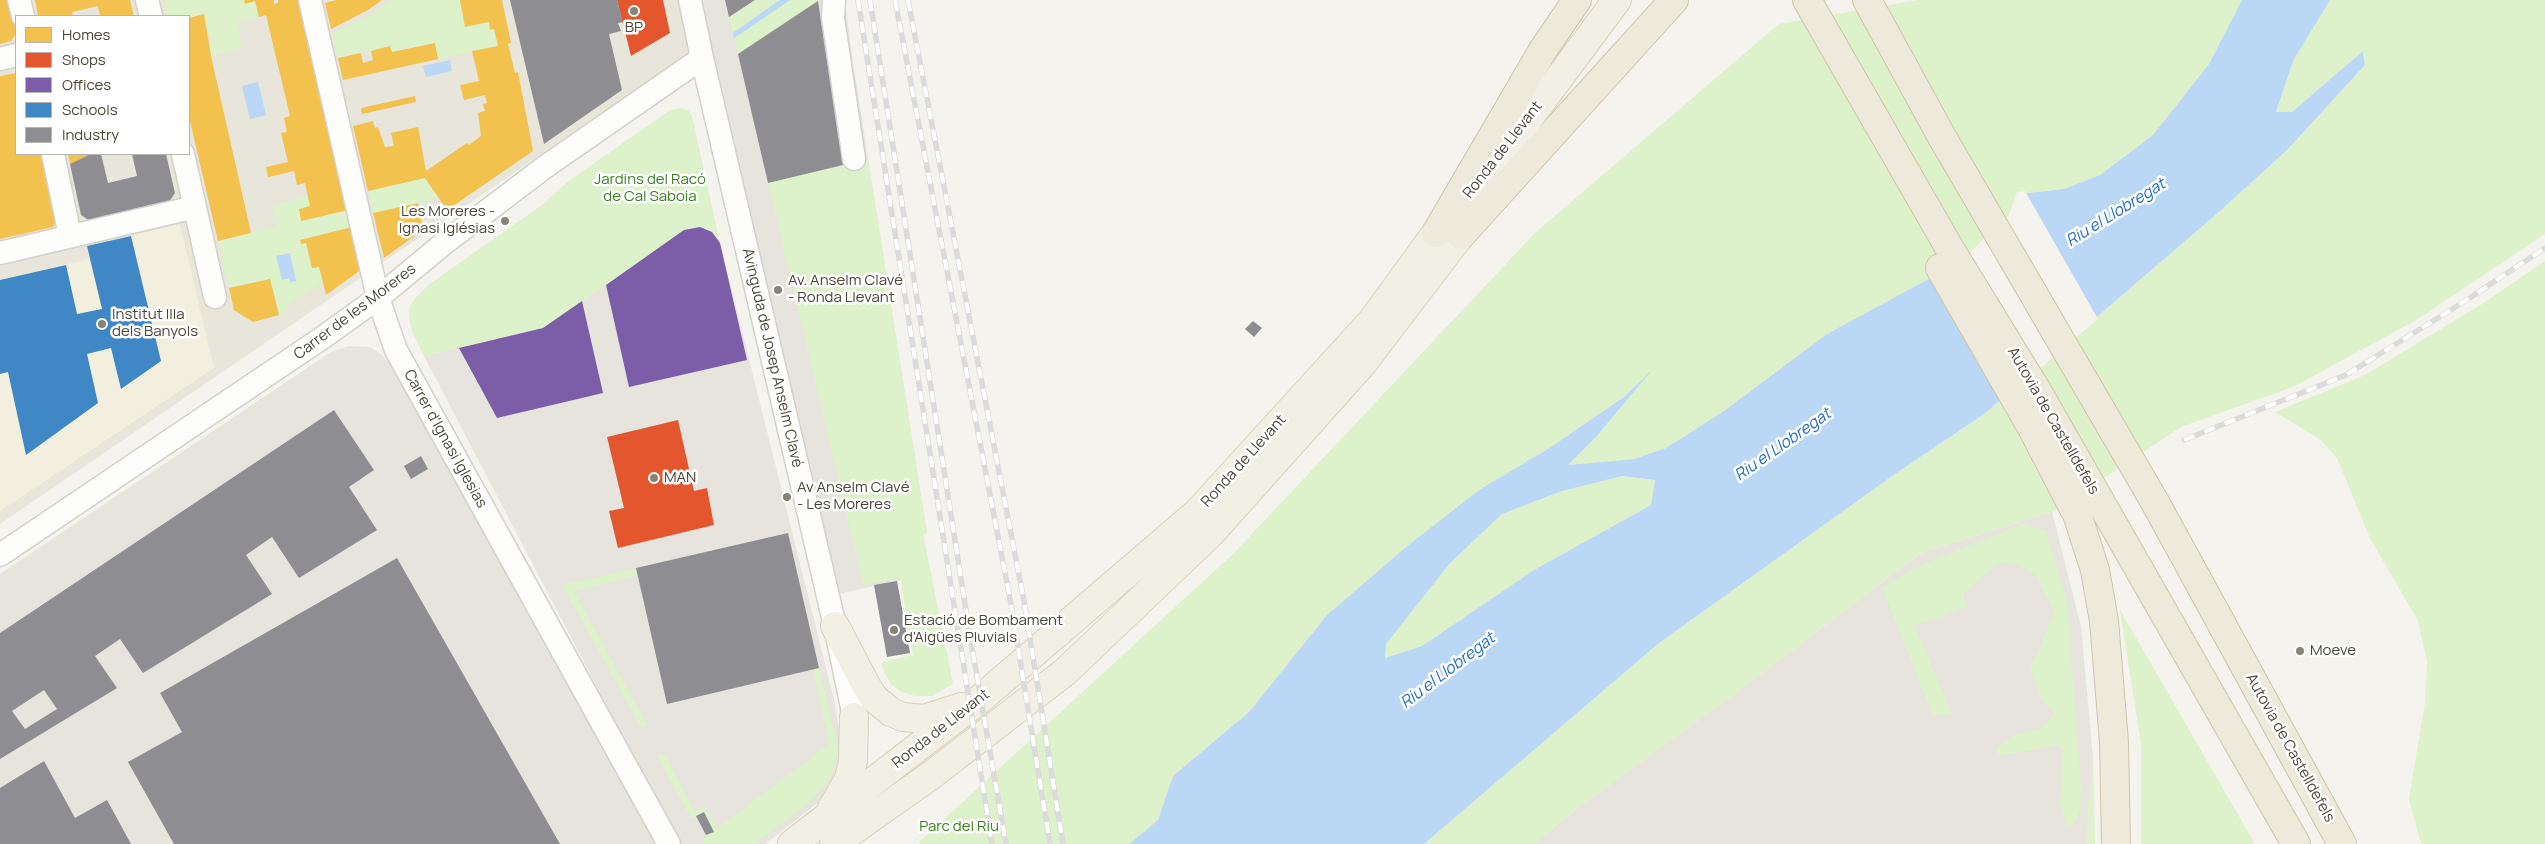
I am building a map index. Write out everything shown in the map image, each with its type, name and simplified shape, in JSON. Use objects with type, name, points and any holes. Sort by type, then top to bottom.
[{"type":"highway","points":[[1449,234],[1544,50],[1577,0]]},
{"type":"highway","points":[[1449,234],[1674,0]]},
{"type":"highway","points":[[1786,0],[2032,428],[2074,509]]},
{"type":"highway","name":"Autovia de Castelldefels","points":[[1807,0],[1950,249],[2036,389],[2296,844]]},
{"type":"highway","name":"Autovia de Castelldefels","points":[[1867,0],[1942,137],[2156,504],[2342,844]]},
{"type":"highway","points":[[2036,389],[2062,456],[2074,509],[2094,570],[2107,647],[2114,742],[2116,844]]},
{"type":"main road","name":"Ronda de Llevant","points":[[792,844],[828,833],[933,774],[1065,672],[1211,532],[1363,363],[1507,148],[1617,0]]},
{"type":"main road","name":"Ronda de Llevant","points":[[828,833],[893,767],[979,700],[1197,513],[1449,234],[1632,0]]},
{"type":"main road","points":[[835,626],[867,687],[875,699],[891,712],[903,717],[924,719],[979,700]]},
{"type":"main road","points":[[854,717],[869,748],[876,756],[893,767],[933,774]]},
{"type":"main road","points":[[828,833],[854,761],[854,717]]},
{"type":"street","points":[[19,0],[23,15]]},
{"type":"street","points":[[147,0],[151,15]]},
{"type":"street","name":"Carrer d'Ignasi Iglesias","points":[[310,0],[378,298],[396,350],[669,844]]},
{"type":"street","name":"Avinguda de Josep Anselm Clavé","points":[[690,0],[835,626],[854,717]]},
{"type":"street","points":[[834,0],[833,18],[854,159]]},
{"type":"street","points":[[0,59],[15,55]]},
{"type":"street","name":"Carrer de les Moreres","points":[[0,554],[322,338],[378,298],[442,245],[545,167],[702,58]]},
{"type":"street","points":[[53,155],[70,236]]},
{"type":"street","points":[[182,155],[216,297]]},
{"type":"street","points":[[0,252],[195,207]]},
{"type":"shaded area","points":[[0,0],[767,0],[0,524]]},
{"type":"shaded area","points":[[700,0],[845,0],[852,56],[927,533],[923,534],[930,574],[838,594]]},
{"type":"shaded area","name":"Institut Illa dels Banyols","points":[[180,224],[214,368],[0,511],[0,280],[89,259],[87,246]]},
{"type":"shaded area","points":[[700,227],[709,230],[719,239],[834,700],[844,758],[825,798],[765,844],[679,844],[424,356],[543,328],[687,229]]},
{"type":"shaded area","points":[[349,346],[370,347],[382,355],[398,374],[655,844],[0,844],[0,574],[331,352]]},
{"type":"shaded area","points":[[2052,512],[2081,626],[2093,758],[2086,844],[1534,844],[1575,810],[1740,690],[1921,553]]},
{"type":"green space","points":[[169,0],[244,0],[246,3],[255,1],[259,17],[237,22],[242,48],[213,56],[204,14],[190,18],[190,15],[166,15],[162,2]]},
{"type":"green space","points":[[392,0],[460,0],[465,27],[489,22],[490,29],[494,29],[498,46],[438,59],[434,43],[392,52],[390,46],[338,58],[332,34],[370,15]]},
{"type":"green space","points":[[755,0],[780,0],[733,33],[729,17]]},
{"type":"green space","points":[[790,0],[820,0],[738,54],[734,38]]},
{"type":"green space","name":"Parc del Riu","points":[[1918,0],[2242,0],[2209,64],[2153,135],[2100,175],[2064,189],[2019,194],[2012,216],[1969,257],[1827,334],[1724,411],[1666,448],[1634,459],[1567,465],[1596,437],[1648,374],[1624,397],[1551,447],[1479,490],[1406,547],[1327,615],[1249,712],[1173,776],[1158,820],[1129,844],[917,844],[1233,554],[1535,233],[1779,24]]},
{"type":"green space","points":[[2330,0],[2545,0],[2545,234],[2418,319],[2293,387],[2181,427],[2052,512],[1921,553],[1740,690],[1575,810],[1534,844],[1424,844],[1659,643],[1895,474],[1984,414],[2220,211],[2287,150],[2365,65],[2363,51],[2292,112],[2276,113],[2293,61]]},
{"type":"green space","name":"Jardins del Racó de Cal Saboia","points":[[680,108],[689,111],[692,116],[719,239],[706,228],[689,228],[543,328],[424,356],[412,332],[409,317],[410,306],[416,297],[431,283],[542,205],[566,183],[670,110]]},
{"type":"green space","points":[[868,160],[927,533],[923,534],[953,684],[932,696],[916,696],[901,692],[891,684],[884,672],[881,662],[913,655],[900,578],[863,585],[768,183]]},
{"type":"green space","points":[[425,178],[439,198],[373,213],[368,191]]},
{"type":"green space","points":[[307,196],[310,206],[299,209],[301,221],[348,210],[352,227],[300,240],[301,244],[306,243],[312,268],[319,267],[323,282],[288,305],[288,309],[279,317],[270,279],[229,288],[218,241],[276,227],[272,205]]},
{"type":"green space","points":[[2545,261],[2545,844],[2421,844],[2409,799],[2425,703],[2427,661],[2418,621],[2370,538],[2337,458],[2321,440],[2275,412],[2365,375],[2482,304]]},
{"type":"green space","points":[[1622,476],[1655,480],[1651,505],[1534,570],[1422,646],[1385,658],[1385,644],[1450,563],[1502,514],[1562,491]]},
{"type":"green space","points":[[2022,524],[2046,531],[2067,601],[2081,788],[2080,810],[2073,826],[2067,825],[2060,804],[2063,750],[2059,746],[1999,756],[1996,750],[2002,742],[2014,735],[2039,729],[2049,722],[2053,712],[2040,698],[2030,669],[2053,615],[2052,606],[2034,574],[2017,564],[2004,563],[1995,566],[1964,593],[1964,600],[1968,607],[1915,626],[1952,714],[1933,716],[1882,588],[1919,566]]},
{"type":"green space","points":[[636,568],[638,575],[574,591],[647,724],[642,730],[562,585]]},
{"type":"green space","points":[[2120,610],[2255,844],[2141,844],[2141,744]]},
{"type":"green space","points":[[819,668],[838,747],[832,776],[807,805],[755,844],[705,844],[702,838],[714,832],[704,813],[691,819],[657,756],[661,753],[666,757],[695,811],[704,806],[716,829],[829,744],[813,670]]},
{"type":"green space","points":[[2093,758],[2095,844],[2086,844]]},
{"type":"water","points":[[780,0],[790,0],[734,38],[733,33]]},
{"type":"water","name":"Riu el Llobregat","points":[[2242,0],[2330,0],[2293,61],[2276,112],[2292,112],[2363,51],[2365,65],[2287,150],[2220,211],[1984,414],[1895,474],[1659,643],[1424,844],[1129,844],[1158,820],[1173,776],[1249,712],[1327,615],[1406,547],[1479,490],[1551,447],[1624,397],[1652,370],[1596,437],[1568,465],[1634,459],[1666,448],[1724,411],[1827,334],[1969,257],[2012,216],[2019,194],[2064,189],[2100,175],[2153,135],[2209,64]],"holes":[[[1622,476],[1655,480],[1651,505],[1534,570],[1422,646],[1385,658],[1386,644],[1450,563],[1502,514],[1562,491]]]},
{"type":"water","points":[[450,60],[452,71],[426,77],[423,66]]},
{"type":"water","points":[[258,82],[266,115],[250,119],[242,86]]},
{"type":"water","points":[[290,253],[296,281],[290,282],[289,278],[282,280],[276,256]]},
{"type":"pier","points":[[2025,191],[2098,319],[2003,400],[1967,255],[2009,215],[2017,192]]},
{"type":"building: Homes","points":[[0,0],[10,0],[15,22],[15,35],[11,41],[0,44]]},
{"type":"building: Homes","points":[[35,0],[130,0],[134,15],[100,15],[98,6],[72,12],[73,15],[38,15]]},
{"type":"building: Homes","points":[[244,0],[274,0],[274,4],[278,3],[278,0],[300,0],[348,210],[301,221],[299,209],[310,206],[305,183],[297,185],[294,171],[268,177],[266,167],[288,162],[281,133],[287,132],[284,118],[290,116],[266,15],[259,17],[255,1],[245,4]]},
{"type":"building: Homes","points":[[336,0],[382,0],[368,10],[331,29],[325,3]]},
{"type":"building: Homes","points":[[460,0],[502,0],[511,43],[508,44],[515,73],[518,72],[533,151],[447,210],[425,178],[368,191],[353,126],[373,121],[375,128],[378,127],[385,147],[394,146],[391,133],[418,127],[426,171],[467,143],[469,145],[481,136],[478,113],[485,111],[483,104],[487,103],[485,95],[464,100],[460,85],[479,81],[472,51],[498,46],[494,29],[490,30],[489,22],[465,27]]},
{"type":"building: Homes","points":[[204,14],[211,56],[251,233],[218,241],[190,121],[190,18]]},
{"type":"building: Homes","points":[[435,43],[438,59],[343,80],[338,58],[361,53],[363,63],[373,60],[371,51],[390,46],[392,52]]},
{"type":"building: Homes","points":[[15,73],[15,155],[43,155],[57,220],[53,227],[0,239],[0,76]]},
{"type":"building: Homes","points":[[415,96],[416,102],[362,114],[361,108]]},
{"type":"building: Homes","points":[[68,155],[89,155],[70,164]]},
{"type":"building: Homes","points":[[418,203],[423,230],[384,258],[373,213]]},
{"type":"building: Homes","points":[[352,227],[362,269],[326,295],[319,267],[312,268],[306,243],[301,244],[300,240]]},
{"type":"building: Homes","points":[[270,279],[279,315],[253,322],[234,310],[229,288]]},
{"type":"building: Shops","points":[[617,0],[663,0],[670,33],[631,56]]},
{"type":"building: Shops","name":"MAN","points":[[678,420],[694,491],[707,488],[714,525],[618,548],[609,511],[624,508],[607,437]]},
{"type":"building: Offices","points":[[700,227],[712,232],[720,243],[747,360],[629,387],[606,285],[684,230]]},
{"type":"building: Offices","points":[[582,301],[603,393],[497,418],[459,348],[543,328]]},
{"type":"building: Schools","points":[[131,236],[161,361],[121,389],[111,348],[87,354],[98,403],[26,455],[8,372],[0,374],[0,280],[66,265],[77,314],[102,309],[87,246]]},
{"type":"building: Industry","points":[[510,0],[617,0],[623,22],[618,23],[621,31],[609,34],[622,90],[544,144]]},
{"type":"building: Industry","points":[[725,0],[755,0],[729,17]]},
{"type":"building: Industry","points":[[818,1],[843,165],[768,183],[738,54]]},
{"type":"building: Industry","points":[[89,155],[101,155],[108,183],[137,176],[132,155],[166,155],[175,193],[169,202],[90,221],[81,215],[70,164]]},
{"type":"building: Industry","points":[[1253,321],[1262,328],[1254,337],[1245,329]]},
{"type":"building: Industry","points":[[334,410],[374,470],[349,487],[377,530],[299,578],[272,537],[246,555],[272,594],[143,673],[120,639],[95,656],[117,688],[0,759],[0,633]],"holes":[[[44,690],[57,709],[25,729],[12,711]]]},
{"type":"building: Industry","points":[[421,456],[428,469],[411,479],[404,466]]},
{"type":"building: Industry","points":[[788,533],[819,668],[667,704],[636,568]]},
{"type":"building: Industry","points":[[397,558],[560,844],[174,844],[128,762],[182,732],[160,693]]},
{"type":"building: Industry","name":"Estació de Bombament d'Aigües Pluvials","points":[[897,581],[910,653],[887,657],[874,585]]},
{"type":"building: Industry","points":[[44,761],[75,818],[107,800],[131,844],[0,844],[0,788]]},
{"type":"building: Industry","points":[[704,812],[714,832],[706,835],[696,816]]},
{"type":"railway","points":[[858,0],[992,844]]},
{"type":"railway","points":[[870,0],[971,642],[1006,844]]},
{"type":"railway","points":[[895,0],[1011,604],[1050,844]]},
{"type":"railway","points":[[908,0],[1024,601],[1063,844]]},
{"type":"railway","points":[[2184,440],[2346,375],[2462,303],[2545,248]]},
{"type":"place","name":"BP","points":[[634,11]]},
{"type":"place","name":"Les Moreres - Ignasi Iglésias","points":[[505,221]]},
{"type":"place","name":"Av. Anselm Clavé - Ronda Llevant","points":[[778,290]]},
{"type":"place","name":"Institut Illa dels Banyols","points":[[102,324]]},
{"type":"place","name":"MAN","points":[[654,478]]},
{"type":"place","name":"Av Anselm Clavé - Les Moreres","points":[[787,497]]},
{"type":"place","name":"Estació de Bombament d'Aigües Pluvials","points":[[894,630]]},
{"type":"place","name":"Moeve","points":[[2300,651]]}]
